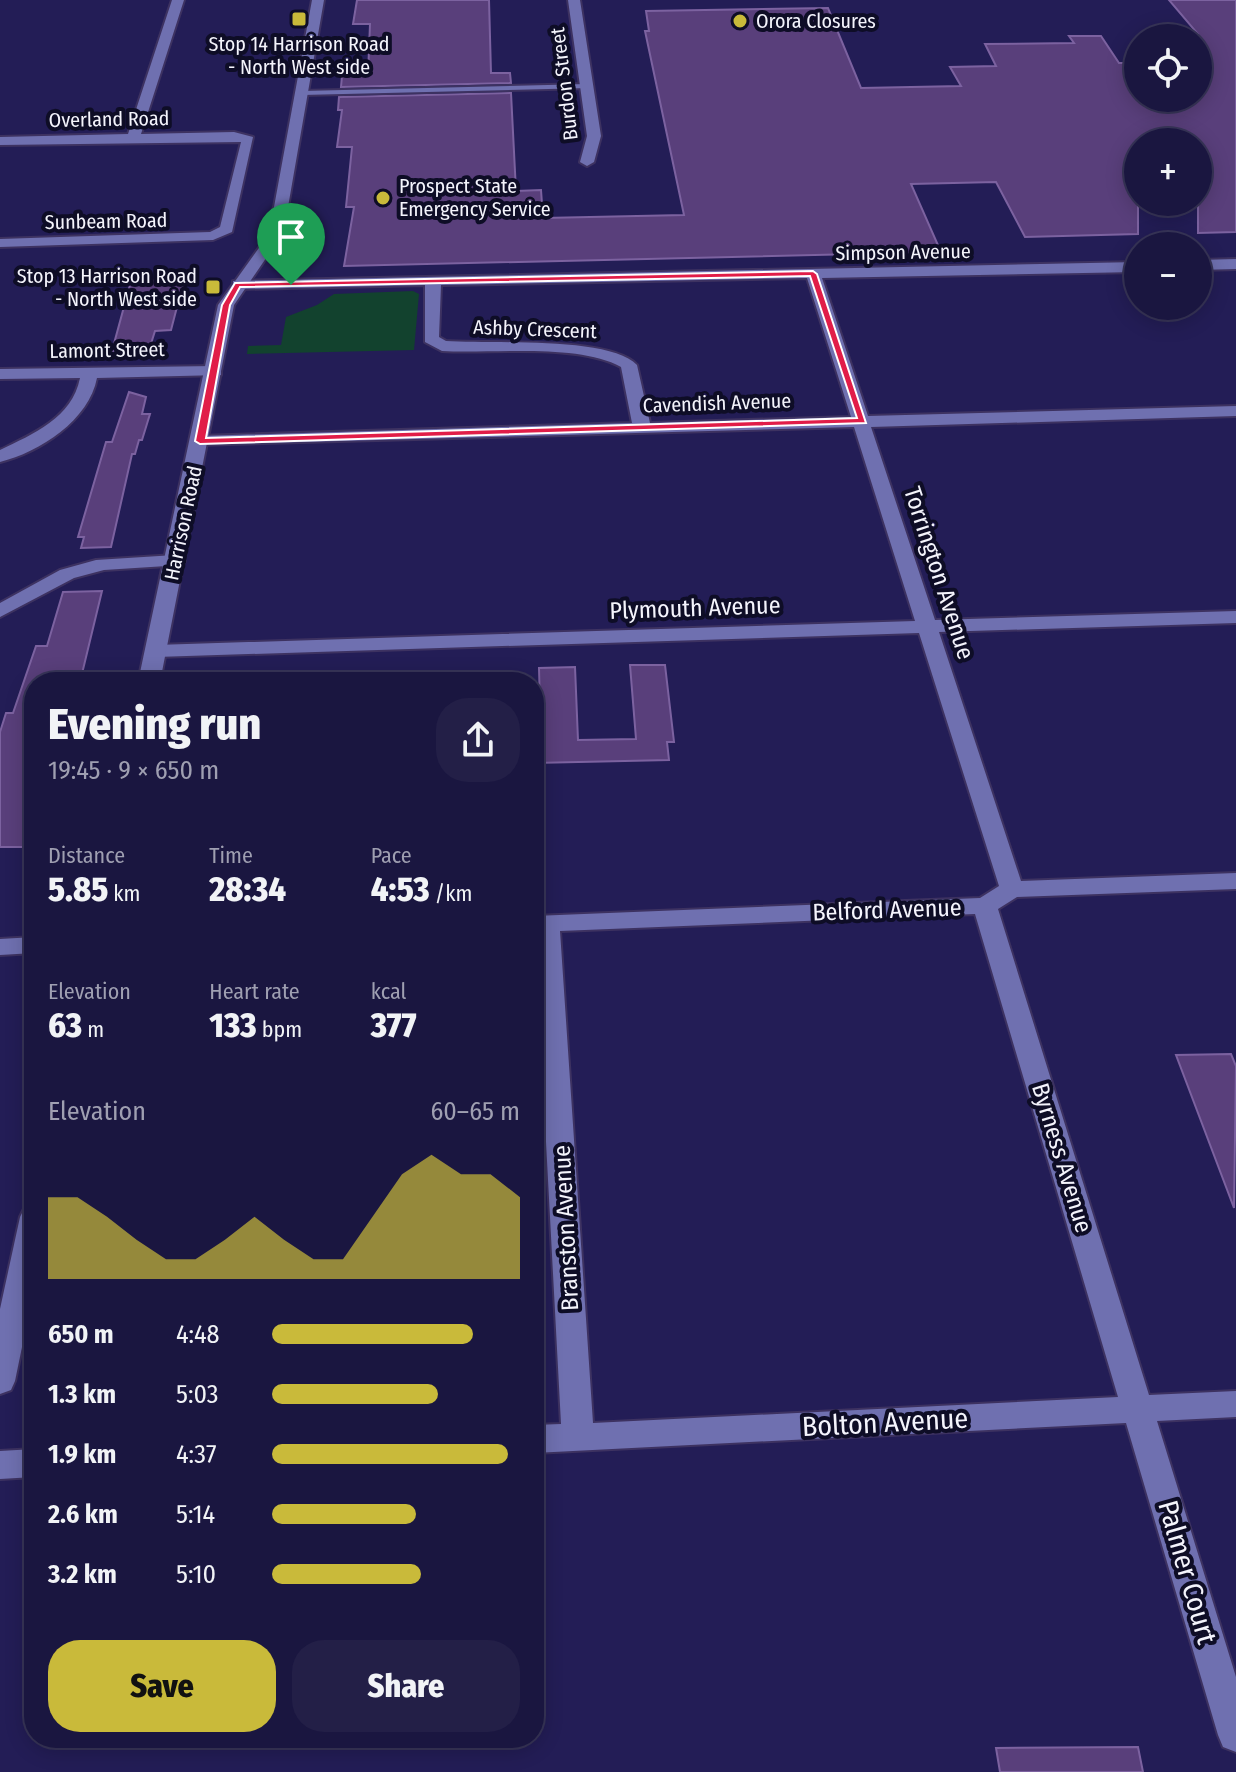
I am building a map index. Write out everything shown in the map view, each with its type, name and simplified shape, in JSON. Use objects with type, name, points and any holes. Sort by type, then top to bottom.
[{"type":"street","points":[[133,138],[178,0]]},
{"type":"street","name":"Harrison Road","points":[[151,672],[226,305],[268,245],[281,207],[318,0]]},
{"type":"street","name":"Burdon Street","points":[[574,0],[594,136],[587,162]]},
{"type":"street","name":"Overland Road","points":[[0,141],[245,137],[248,140],[227,229],[213,236]]},
{"type":"street","name":"Sunbeam Road","points":[[0,243],[213,236]]},
{"type":"street","points":[[1212,265],[1236,264]]},
{"type":"street","name":"Simpson Avenue","points":[[238,284],[1124,267]]},
{"type":"street","name":"Torrington Avenue","points":[[813,274],[1012,889]]},
{"type":"street","name":"Ashby Crescent","points":[[433,281],[431,339],[442,346],[594,351],[622,358],[629,365],[642,427]]},
{"type":"street","name":"Lamont Street","points":[[0,374],[215,371]]},
{"type":"street","points":[[0,457],[45,434],[74,414],[89,389],[90,372]]},
{"type":"street","name":"Cavendish Avenue","points":[[200,441],[1236,411]]},
{"type":"street","points":[[0,611],[67,574],[103,564],[175,561]]},
{"type":"street","name":"Plymouth Avenue","points":[[156,651],[1236,617]]},
{"type":"street","points":[[1012,889],[1236,881]]},
{"type":"street","name":"Belford Avenue","points":[[544,924],[985,906],[1012,889]]},
{"type":"street","name":"Byrness Avenue","points":[[985,906],[1139,1409]]},
{"type":"street","points":[[0,947],[24,946]]},
{"type":"street","name":"Branston Avenue","points":[[544,966],[578,1437]]},
{"type":"street","points":[[0,1381],[24,1265]]},
{"type":"street","name":"Bolton Avenue","points":[[544,1439],[1236,1404]]},
{"type":"street","name":"Palmer Court","points":[[1139,1409],[1236,1735]]},
{"type":"street","points":[[0,1465],[24,1464]]},
{"type":"lane","points":[[302,93],[587,86]]},
{"type":"green space","points":[[413,291],[419,294],[414,350],[247,354],[248,346],[281,345],[286,317],[317,305],[334,294]]},
{"type":"building","points":[[357,0],[489,0],[491,73],[510,73],[511,83],[341,87],[342,76],[368,75],[370,24],[353,24]]},
{"type":"building","points":[[1169,0],[1236,0],[1236,232],[1198,232],[1198,216],[1212,216],[1212,128],[1124,128],[1124,216],[1138,216],[1138,232],[1025,237],[996,182],[911,184],[941,252],[344,266],[354,207],[346,207],[352,147],[337,147],[342,110],[338,110],[339,97],[511,93],[516,191],[541,190],[543,218],[684,215],[645,31],[649,31],[646,11],[828,8],[861,88],[961,86],[950,67],[996,66],[985,44],[1074,43],[1069,36],[1101,36],[1119,63],[1124,63],[1124,112],[1212,112],[1212,24],[1189,24]]},
{"type":"building","points":[[184,280],[171,330],[155,331],[149,350],[112,351],[131,281]]},
{"type":"building","points":[[129,392],[146,397],[142,414],[150,414],[142,440],[139,440],[135,454],[132,454],[111,547],[81,548],[84,537],[78,537],[106,442],[112,442]]},
{"type":"building","points":[[102,591],[82,672],[27,672],[36,646],[47,646],[63,592]]},
{"type":"building","points":[[630,665],[665,665],[674,742],[667,742],[669,760],[544,763],[544,672],[539,672],[539,668],[575,667],[578,740],[636,739]]},
{"type":"building","points":[[24,681],[24,847],[0,847],[0,732],[6,713],[13,713]]},
{"type":"building","points":[[1231,1054],[1236,1066],[1234,1208],[1176,1055]]},
{"type":"building","points":[[1138,1747],[1143,1772],[1000,1772],[996,1748]]},
{"type":"place","name":"Stop 14 Harrison Road - North West side","points":[[299,19]]},
{"type":"place","name":"Orora Closures","points":[[740,21]]},
{"type":"place","name":"Prospect State Emergency Service","points":[[383,198]]},
{"type":"place","name":"Stop 13 Harrison Road - North West side","points":[[213,287]]},
{"type":"route","points":[[813,274],[862,421],[200,441],[226,305],[238,284],[291,285],[813,274]]}]
